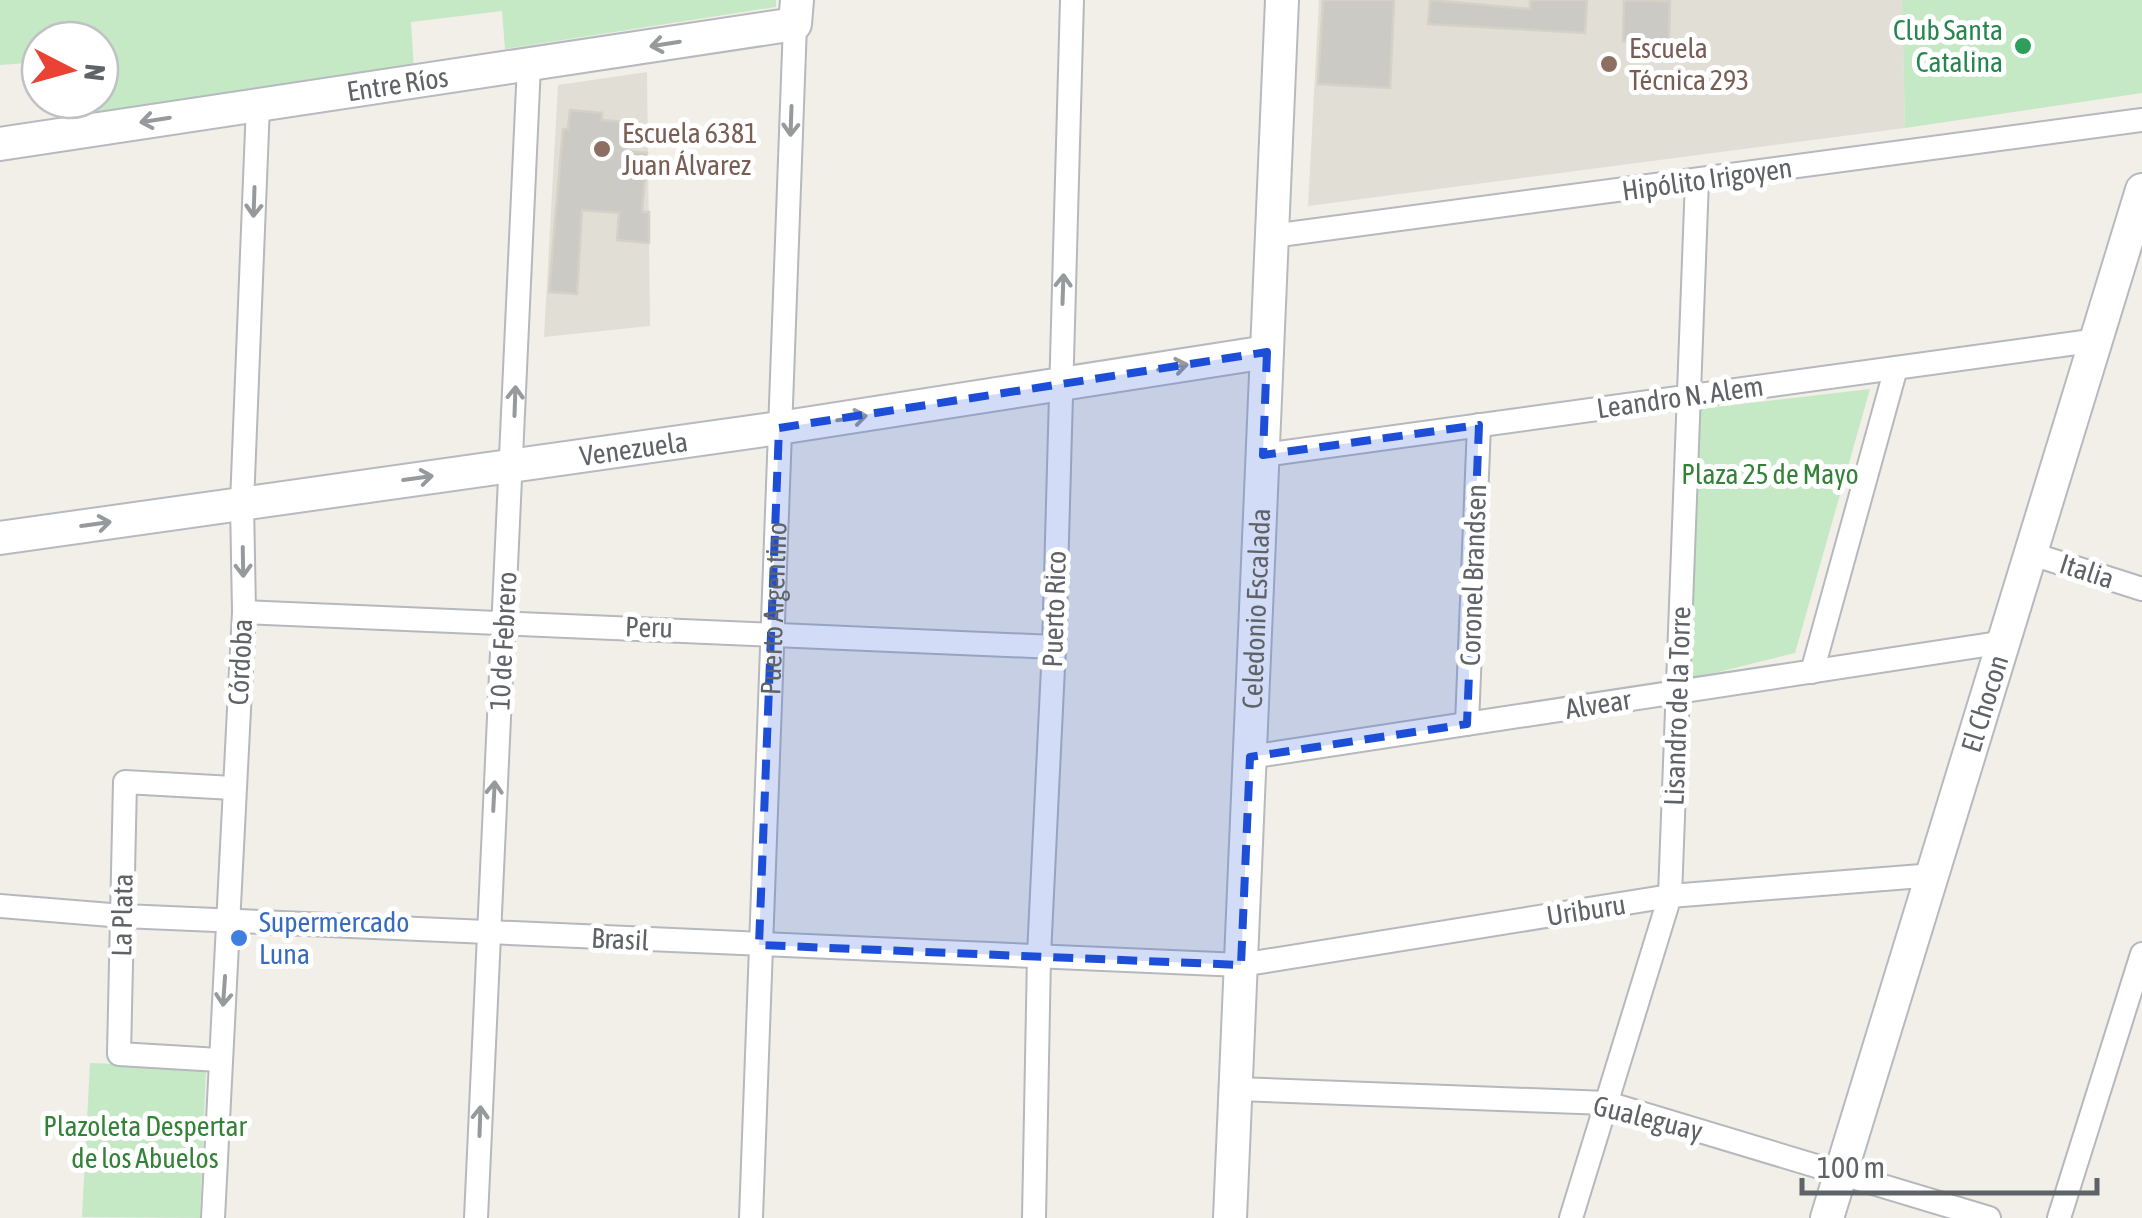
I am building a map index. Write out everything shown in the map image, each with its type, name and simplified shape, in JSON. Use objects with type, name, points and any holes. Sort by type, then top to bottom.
[{"type":"street","name":"Puerto Rico","points":[[1034,1218],[1038,955],[1054,647],[1072,0]]},
{"type":"street","name":"Celedonio Escalada","points":[[1230,1218],[1282,0]]},
{"type":"street","name":"Entre Ríos","points":[[0,144],[529,65],[796,12]]},
{"type":"street","name":"Puerto Argentino","points":[[750,1218],[796,12]]},
{"type":"street","name":"10 de Febrero","points":[[476,1218],[529,65]]},
{"type":"street","name":"Córdoba","points":[[214,1218],[232,788],[244,612],[242,503],[258,105]]},
{"type":"street","name":"Hipólito Irigoyen","points":[[1272,236],[2142,120]]},
{"type":"street","name":"Lisandro de la Torre","points":[[1571,1218],[1670,896],[1696,180]]},
{"type":"street","name":"El Chocon","points":[[1827,1218],[2142,190]]},
{"type":"street","name":"Leandro N. Alem","points":[[1263,455],[2098,340]]},
{"type":"street","name":"Venezuela","points":[[0,538],[779,428],[1267,352]]},
{"type":"street","points":[[1812,672],[1896,368]]},
{"type":"street","name":"Coronel Brandsen","points":[[1468,724],[1478,426]]},
{"type":"street","name":"Italia","points":[[2032,554],[2142,589]]},
{"type":"street","name":"Peru","points":[[244,612],[1054,647]]},
{"type":"street","name":"Alvear","points":[[1250,758],[2005,642]]},
{"type":"street","name":"La Plata","points":[[219,1060],[118,1054],[125,782],[232,788]]},
{"type":"street","name":"Uriburu","points":[[1241,965],[1670,896],[1934,875]]},
{"type":"street","name":"Brasil","points":[[0,906],[123,916],[1241,965]]},
{"type":"street","points":[[2059,1218],[2142,954]]},
{"type":"street","name":"Gualeguay","points":[[1236,1089],[1606,1102],[1989,1218]]},
{"type":"highlighted area","points":[[1267,352],[1263,455],[1479,425],[1467,724],[1250,757],[1241,965],[759,945],[779,428]]},
{"type":"shaded area","name":"Escuela Técnica 293","points":[[1319,0],[1902,0],[1905,128],[1308,206]]},
{"type":"shaded area","name":"Escuela 6381 Juan Álvarez","points":[[647,72],[650,326],[544,337],[558,85]]},
{"type":"green space","points":[[0,0],[776,0],[776,7],[505,49],[502,11],[411,22],[414,71],[120,112],[120,20],[20,20],[20,64],[0,65]]},
{"type":"green space","name":"Club Santa Catalina","points":[[1902,0],[2142,0],[2142,93],[1905,128]]},
{"type":"green space","name":"Plaza 25 de Mayo","points":[[1870,389],[1795,653],[1690,679],[1699,409]]},
{"type":"green space","name":"Plazoleta Despertar de los Abuelos","points":[[90,1063],[206,1068],[200,1218],[82,1217]]},
{"type":"building","points":[[1323,0],[1394,0],[1390,88],[1318,84]]},
{"type":"building","points":[[1430,0],[1530,9],[1530,0],[1587,0],[1585,33],[1428,24]]},
{"type":"building","points":[[1624,0],[1670,1],[1669,42],[1623,41]]},
{"type":"building","points":[[570,110],[602,113],[602,120],[627,122],[625,151],[647,153],[642,212],[649,212],[649,243],[617,240],[619,213],[582,210],[577,294],[549,292],[563,129],[568,129]]},
{"type":"place","name":"Club Santa Catalina","points":[[2023,46]]},
{"type":"place","name":"Escuela Técnica 293","points":[[1609,64]]},
{"type":"place","name":"Escuela 6381 Juan Álvarez","points":[[602,149]]},
{"type":"place","name":"Supermercado Luna","points":[[239,938]]}]
